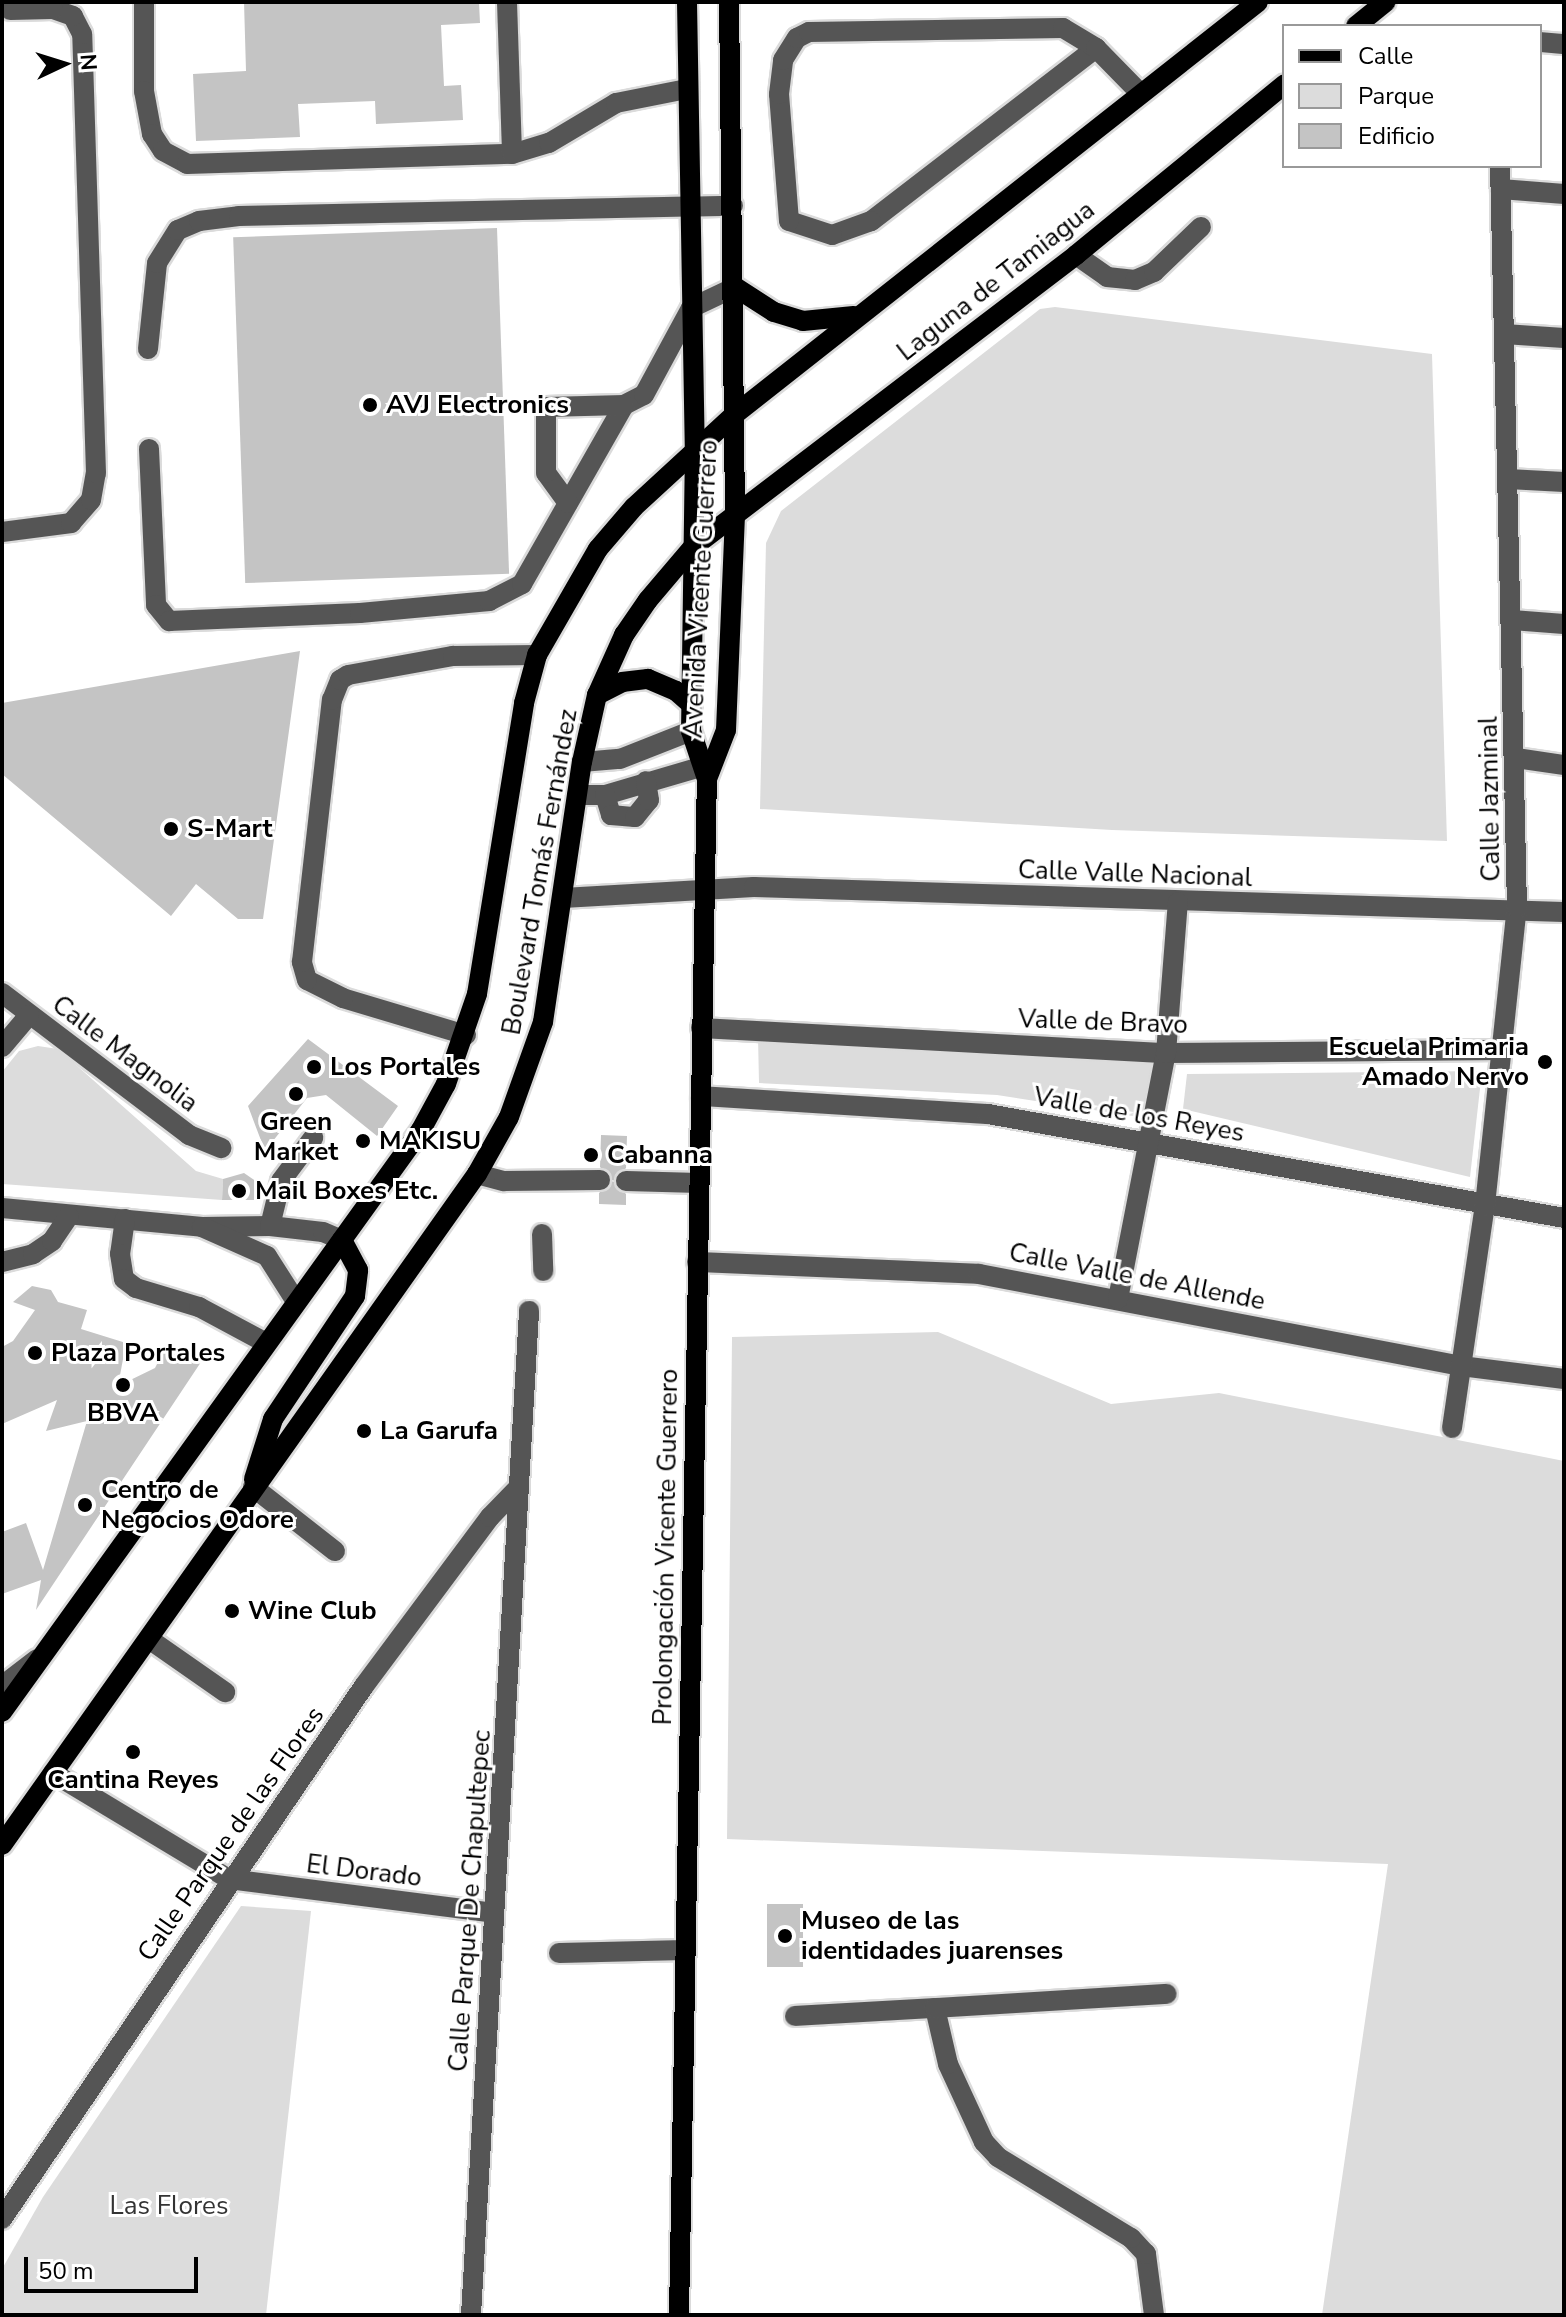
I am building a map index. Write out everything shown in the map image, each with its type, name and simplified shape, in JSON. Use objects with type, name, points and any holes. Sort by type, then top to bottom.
[{"type":"main road","name":"Avenida Vicente Guerrero","points":[[687,2],[687,207],[695,447],[691,731],[703,773]]},
{"type":"main road","name":"Avenida Vicente Guerrero","points":[[703,773],[726,730],[735,513],[735,287],[729,2]]},
{"type":"main road","points":[[734,415],[1258,2]]},
{"type":"main road","points":[[1358,24],[1386,2]]},
{"type":"main road","name":"Laguna de Tamiagua","points":[[735,513],[1076,255],[1282,87]]},
{"type":"main road","points":[[735,287],[774,312],[803,321],[858,316]]},
{"type":"main road","name":"Boulevard Tomás Fernández","points":[[2,1712],[295,1300],[421,1130],[466,1035],[537,655],[598,549],[695,447],[734,415]]},
{"type":"main road","name":"Boulevard Tomás Fernández","points":[[2,1845],[477,1174],[531,1065],[563,898],[582,762],[597,695],[624,635],[693,547],[735,513]]},
{"type":"main road","points":[[597,695],[622,682],[648,679],[676,691],[691,704]]},
{"type":"main road","name":"Prolongación Vicente Guerrero","points":[[679,2315],[701,1096],[703,773]]},
{"type":"main road","points":[[253,1487],[273,1419],[355,1296],[358,1270],[342,1240]]},
{"type":"street","points":[[144,2],[148,116],[152,134],[174,159],[234,166],[512,154],[549,143],[616,103],[687,89]]},
{"type":"street","points":[[507,2],[512,154]]},
{"type":"street","points":[[2,532],[71,523],[91,500],[96,473],[82,34],[73,16],[63,12],[10,10]]},
{"type":"street","points":[[1096,48],[871,221],[832,235],[789,221],[779,94],[783,60],[797,38],[845,28],[1040,26],[1073,32],[1096,48],[1141,94]]},
{"type":"street","points":[[1542,42],[1564,44]]},
{"type":"street","name":"Calle Jazminal","points":[[1452,1428],[1485,1205],[1517,908],[1516,758],[1500,168]]},
{"type":"street","points":[[1501,189],[1564,194]]},
{"type":"street","points":[[148,349],[157,263],[178,230],[199,221],[239,216],[733,206]]},
{"type":"street","points":[[1076,255],[1107,277],[1135,280],[1154,272],[1201,227]]},
{"type":"street","points":[[568,503],[546,473],[546,407],[624,405],[644,395],[691,308],[735,287]]},
{"type":"street","points":[[1504,334],[1564,338]]},
{"type":"street","points":[[149,449],[156,605],[169,621],[360,613],[489,601],[522,584],[624,405]]},
{"type":"street","points":[[1508,479],[1564,482]]},
{"type":"street","points":[[1512,620],[1564,624]]},
{"type":"street","points":[[466,1035],[343,998],[307,980],[302,962],[332,700],[340,680],[348,675],[453,656],[537,655]]},
{"type":"street","points":[[582,762],[620,759],[691,731]]},
{"type":"street","points":[[1516,758],[1564,765]]},
{"type":"street","points":[[577,795],[605,795],[646,781],[703,773]]},
{"type":"street","points":[[605,795],[611,815],[635,817],[649,800],[646,781]]},
{"type":"street","name":"Calle Valle Nacional","points":[[563,898],[754,887],[1178,902],[1517,908],[1564,912]]},
{"type":"street","points":[[1118,1299],[1166,1053],[1178,902]]},
{"type":"street","name":"Calle Magnolia","points":[[2,993],[189,1135],[221,1148]]},
{"type":"street","points":[[2,1047],[29,1015]]},
{"type":"street","name":"Valle de Bravo","points":[[701,1028],[1166,1053],[1503,1050]]},
{"type":"street","name":"Valle de los Reyes","points":[[701,1096],[988,1114],[1564,1218]]},
{"type":"street","points":[[270,1226],[281,1181],[313,1138]]},
{"type":"street","points":[[477,1174],[504,1181],[600,1180]]},
{"type":"street","points":[[626,1181],[699,1183]]},
{"type":"street","points":[[2,1208],[202,1227],[270,1226],[323,1232],[342,1240]]},
{"type":"street","points":[[2,1262],[33,1254],[52,1241],[69,1216]]},
{"type":"street","points":[[125,1219],[120,1254],[124,1279],[136,1288],[199,1307],[266,1343]]},
{"type":"street","points":[[202,1227],[267,1256],[295,1300]]},
{"type":"street","points":[[542,1234],[543,1271]]},
{"type":"street","name":"Calle Valle de Allende","points":[[697,1262],[924,1269],[1118,1299],[1461,1366],[1564,1379]]},
{"type":"street","name":"Calle Parque De Chapultepec","points":[[471,2315],[516,1490],[529,1311]]},
{"type":"street","points":[[253,1487],[335,1551]]},
{"type":"street","name":"Calle Parque de las Flores","points":[[2,2219],[229,1879],[364,1686],[503,1501],[516,1490]]},
{"type":"street","points":[[149,1639],[225,1692]]},
{"type":"street","points":[[2,1686],[47,1652]]},
{"type":"street","points":[[53,1773],[229,1879]]},
{"type":"street","name":"El Dorado","points":[[229,1879],[494,1913]]},
{"type":"street","points":[[559,1953],[685,1950]]},
{"type":"street","points":[[795,2016],[1167,1994]]},
{"type":"street","points":[[935,2008],[948,2064],[984,2142],[998,2157],[1131,2238],[1146,2254],[1154,2315]]},
{"type":"green space","points":[[1055,307],[1432,354],[1447,841],[1112,830],[760,809],[766,543],[781,511],[1040,309]]},
{"type":"green space","points":[[758,1037],[1153,1057],[1146,1118],[997,1095],[759,1083]]},
{"type":"green space","points":[[38,1046],[58,1049],[196,1171],[223,1179],[222,1200],[2,1184],[2,1072],[19,1051]]},
{"type":"green space","points":[[1482,1071],[1470,1177],[1183,1109],[1187,1074]]},
{"type":"green space","points":[[938,1332],[1111,1404],[1219,1393],[1564,1461],[1564,2315],[1322,2315],[1388,1864],[727,1839],[732,1337]]},
{"type":"green space","name":"Las Flores","points":[[241,1906],[311,1911],[266,2315],[2,2315],[2,2269],[43,2197]]},
{"type":"building","points":[[244,2],[479,2],[480,23],[441,25],[444,86],[461,85],[463,120],[376,124],[375,101],[298,104],[300,137],[196,141],[193,74],[246,71]]},
{"type":"building","name":"AVJ Electronics","points":[[497,228],[509,574],[245,583],[233,237]]},
{"type":"building","name":"S-Mart","points":[[300,651],[263,919],[238,919],[196,884],[171,916],[2,774],[2,703]]},
{"type":"building","name":"Los Portales","points":[[308,1039],[398,1106],[377,1136],[326,1095],[307,1098],[265,1151],[248,1106]]},
{"type":"building","points":[[601,1135],[627,1136],[626,1168],[613,1181],[600,1167]]},
{"type":"building","name":"Mail Boxes Etc.","points":[[244,1173],[257,1182],[256,1200],[222,1200],[223,1179]]},
{"type":"building","points":[[613,1181],[626,1194],[626,1205],[599,1204],[599,1193]]},
{"type":"building","name":"Centro de Negocios Odore","points":[[32,1286],[51,1290],[58,1302],[87,1310],[81,1329],[126,1343],[118,1386],[155,1368],[163,1352],[203,1359],[36,1610],[41,1580],[2,1594],[2,1532],[26,1523],[43,1570],[87,1421],[46,1431],[57,1400],[2,1424],[2,1347],[13,1341],[35,1310],[13,1302]]},
{"type":"building","name":"Museo de las identidades juarenses","points":[[767,1904],[803,1904],[803,1967],[767,1967]]},
{"type":"place","name":"AVJ Electronics","points":[[370,405]]},
{"type":"place","name":"S-Mart","points":[[171,829]]},
{"type":"place","name":"Escuela Primaria Amado Nervo","points":[[1545,1062]]},
{"type":"place","name":"Los Portales","points":[[314,1067]]},
{"type":"place","name":"Green Market","points":[[296,1094]]},
{"type":"place","name":"MAKISU","points":[[363,1141]]},
{"type":"place","name":"Cabanna","points":[[591,1155]]},
{"type":"place","name":"Mail Boxes Etc.","points":[[239,1191]]},
{"type":"place","name":"Plaza Portales","points":[[35,1353]]},
{"type":"place","name":"BBVA","points":[[123,1385]]},
{"type":"place","name":"La Garufa","points":[[364,1431]]},
{"type":"place","name":"Centro de Negocios Odore","points":[[85,1505]]},
{"type":"place","name":"Wine Club","points":[[232,1611]]},
{"type":"place","name":"Cantina Reyes","points":[[133,1752]]},
{"type":"place","name":"Museo de las identidades juarenses","points":[[785,1936]]}]
